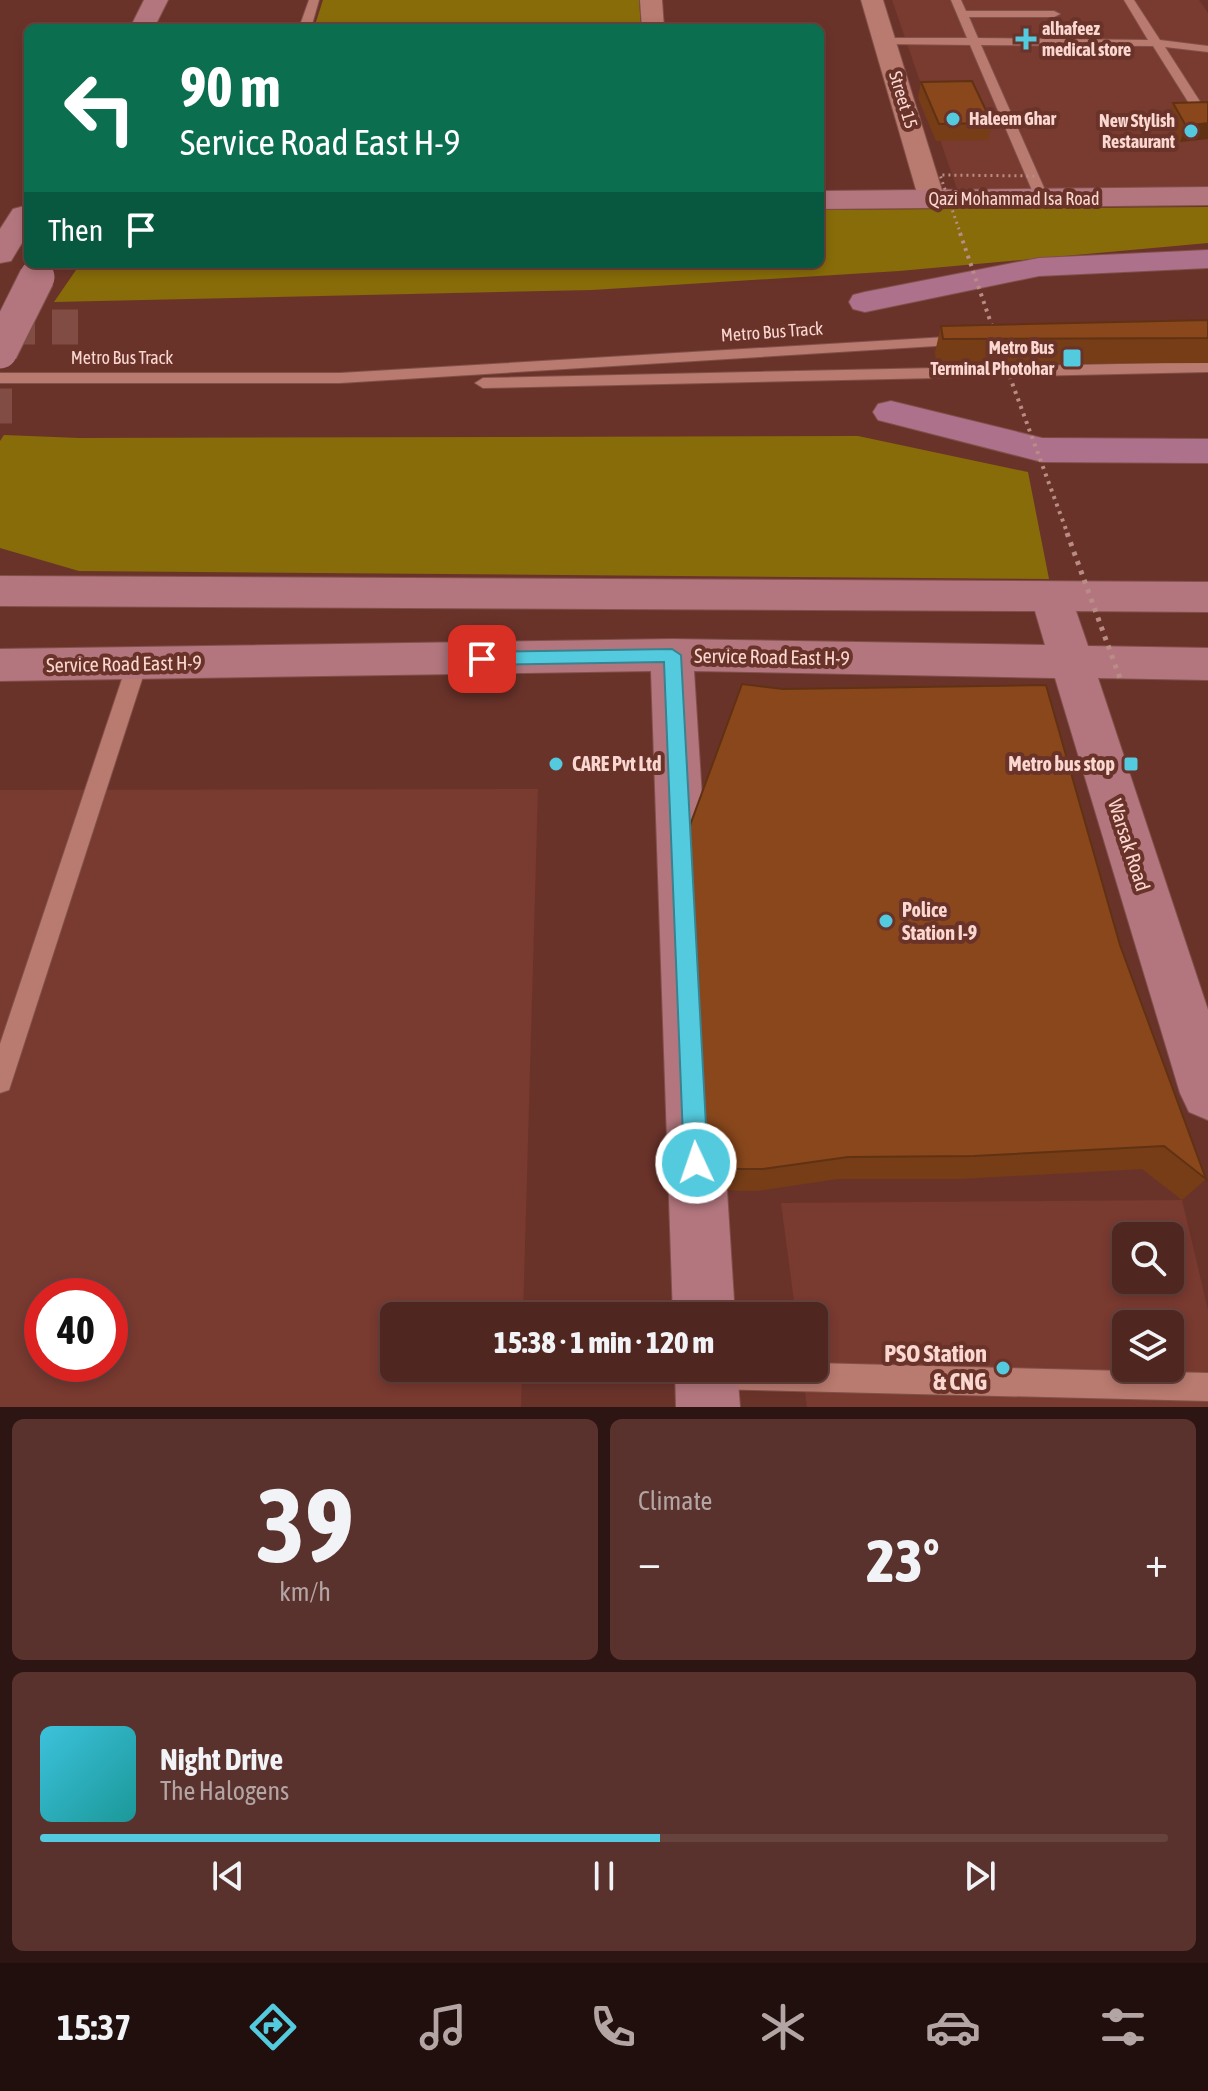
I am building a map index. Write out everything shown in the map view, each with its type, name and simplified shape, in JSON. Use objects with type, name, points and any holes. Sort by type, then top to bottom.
[{"type":"main road","points":[[144,24],[156,0]]},
{"type":"main road","name":"Qazi Mohammad Isa Road","points":[[824,200],[932,200],[1040,188],[1208,196]]},
{"type":"main road","points":[[0,201],[24,201]]},
{"type":"main road","points":[[865,302],[1039,267],[1208,259]]},
{"type":"main road","points":[[0,351],[40,271]]},
{"type":"main road","points":[[891,412],[1042,450],[1208,451]]},
{"type":"main road","points":[[0,574],[16,581],[72,591]]},
{"type":"main road","points":[[0,591],[1208,597]]},
{"type":"main road","name":"Warsak Road","points":[[1051,597],[1208,1093]]},
{"type":"main road","points":[[672,655],[703,1302]]},
{"type":"main road","name":"Service Road East H-9","points":[[0,665],[672,655],[1208,664]]},
{"type":"street","points":[[651,0],[653,24]]},
{"type":"street","name":"Street 15","points":[[872,0],[932,200]]},
{"type":"lane","points":[[306,24],[314,0]]},
{"type":"lane","points":[[956,0],[1040,188]]},
{"type":"lane","points":[[1046,0],[1062,28]]},
{"type":"lane","points":[[1129,0],[1208,124]]},
{"type":"lane","points":[[962,14],[1208,49]]},
{"type":"lane","points":[[886,41],[974,41],[1062,28]]},
{"type":"lane","name":"Metro Bus Track","points":[[0,378],[340,378],[924,342],[993,341]]},
{"type":"lane","name":"Metro Bus Track","points":[[340,378],[410,385],[1208,367]]},
{"type":"lane","points":[[0,1081],[137,664]]},
{"type":"lane","points":[[828,1371],[1208,1387]]},
{"type":"path","points":[[1040,188],[940,175],[993,341],[1121,681]]},
{"type":"shaded area","points":[[323,0],[639,0],[641,24],[315,24]]},
{"type":"shaded area","points":[[892,0],[1199,0],[1208,13],[1208,192],[958,192]]},
{"type":"shaded area","points":[[1208,207],[1208,243],[899,271],[592,290],[54,302],[80,268],[824,268],[824,210]]},
{"type":"shaded area","points":[[4,435],[79,438],[858,436],[1028,472],[1049,579],[79,571],[0,548],[0,441]]},
{"type":"shaded area","points":[[538,789],[523,1302],[380,1302],[380,1382],[522,1382],[521,1407],[0,1407],[0,790]]},
{"type":"shaded area","points":[[1182,1200],[1208,1310],[1208,1407],[807,1407],[804,1382],[828,1382],[828,1302],[794,1302],[781,1203]]},
{"type":"building","points":[[972,81],[992,123],[939,124],[921,82]]},
{"type":"building","points":[[1208,102],[1208,123],[1186,126],[1173,103]]},
{"type":"building","points":[[1208,320],[1208,338],[943,339],[941,326]]},
{"type":"building","name":"Police Station I-9","points":[[742,684],[783,689],[1046,685],[1120,945],[1206,1179],[1164,1146],[974,1156],[848,1157],[763,1169],[701,1169],[685,839]]},
{"type":"tunnel","points":[[0,327],[78,327]]},
{"type":"tunnel","points":[[0,406],[12,406]]},
{"type":"place","name":"alhafeez medical store","points":[[1026,39]]},
{"type":"place","name":"Haleem Ghar","points":[[953,119]]},
{"type":"place","name":"New Stylish Restaurant","points":[[1191,131]]},
{"type":"place","name":"Metro Bus Terminal Photohar","points":[[1072,358]]},
{"type":"place","name":"CARE Pvt Ltd","points":[[556,764]]},
{"type":"place","name":"Metro bus stop","points":[[1131,764]]},
{"type":"place","name":"Police Station I-9","points":[[886,921]]},
{"type":"place","name":"PSO Station & CNG","points":[[1003,1368]]},
{"type":"route","points":[[482,659],[672,655],[696,1163]]}]
